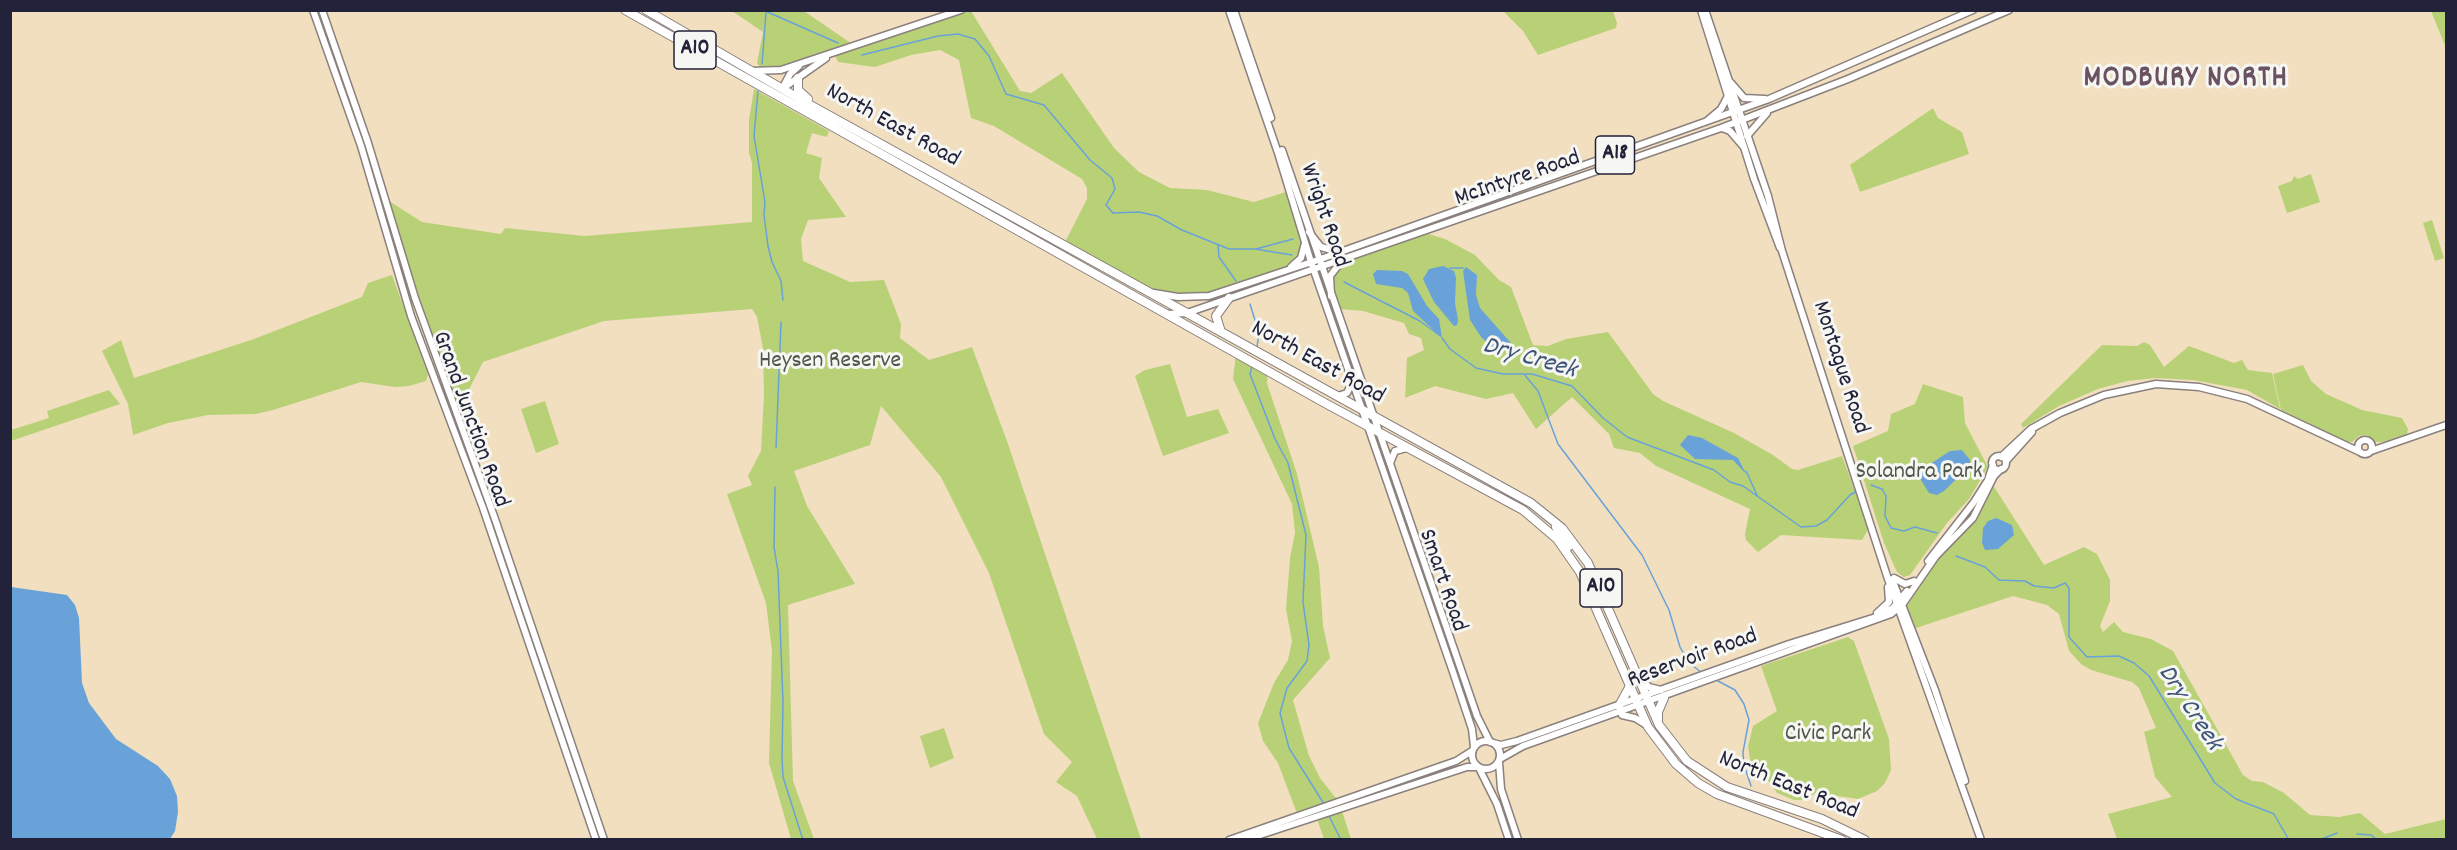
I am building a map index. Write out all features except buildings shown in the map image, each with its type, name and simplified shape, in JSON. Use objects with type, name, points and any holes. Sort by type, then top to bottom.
[{"type":"highway","name":"North East Road","points":[[625,10],[1253,363],[1379,433],[1496,494],[1534,518],[1566,550],[1588,587],[1648,727],[1669,757],[1698,783],[1717,794],[1842,840]]},
{"type":"highway","name":"North East Road","points":[[646,10],[812,106],[986,200],[1334,396],[1517,494],[1553,520],[1576,545],[1588,563],[1600,586],[1632,667],[1659,726],[1676,750],[1700,772],[1727,787],[1822,819],[1865,840]]},
{"type":"highway","points":[[798,78],[798,90],[812,106]]},
{"type":"highway","points":[[765,90],[782,89],[793,106]]},
{"type":"highway","points":[[892,160],[906,156],[910,170]]},
{"type":"highway","points":[[986,200],[993,217],[1007,212]]},
{"type":"highway","points":[[1221,333],[1216,316],[1229,298]]},
{"type":"highway","points":[[1534,518],[1539,509]]},
{"type":"highway","points":[[1553,520],[1569,546],[1566,550]]},
{"type":"highway","points":[[1618,710],[1630,686]]},
{"type":"highway","points":[[1659,726],[1658,712],[1664,694]]},
{"type":"highway","points":[[1757,808],[1761,800]]},
{"type":"main road","name":"Grand Junction Road","points":[[313,10],[369,175],[411,316],[505,571],[596,840]]},
{"type":"main road","name":"Grand Junction Road","points":[[322,10],[377,173],[420,313],[532,624],[604,840]]},
{"type":"main road","points":[[750,71],[774,71],[961,10]]},
{"type":"main road","name":"Wright Road","points":[[1229,10],[1278,153],[1305,243],[1315,261]]},
{"type":"main road","name":"Wright Road","points":[[1234,10],[1309,232],[1317,268],[1369,427]]},
{"type":"main road","name":"Montague Road","points":[[1703,10],[1731,83],[1737,112],[1768,196],[1782,251],[1858,483],[1981,840]]},
{"type":"main road","name":"Montague Road","points":[[1703,10],[1728,96],[1737,112]]},
{"type":"main road","name":"McIntyre Road","points":[[1148,292],[1178,297],[1209,296],[1315,261],[1737,112],[1973,10]]},
{"type":"main road","name":"McIntyre Road","points":[[1167,314],[1186,313],[1721,128],[2009,10]]},
{"type":"main road","points":[[328,53],[336,51]]},
{"type":"main road","points":[[782,89],[831,54]]},
{"type":"main road","points":[[782,89],[790,74],[804,62]]},
{"type":"main road","points":[[1731,83],[1744,98],[1771,99]]},
{"type":"main road","points":[[1703,124],[1719,111],[1728,96]]},
{"type":"main road","points":[[1747,136],[1769,110]]},
{"type":"main road","name":"Montague Road","points":[[1740,121],[1743,146],[1776,241],[1782,251]]},
{"type":"main road","points":[[1721,128],[1730,131],[1743,146]]},
{"type":"main road","points":[[369,175],[377,173]]},
{"type":"main road","points":[[1309,232],[1323,248],[1339,252]]},
{"type":"main road","points":[[1288,270],[1301,258],[1305,243]]},
{"type":"main road","points":[[393,261],[398,244]]},
{"type":"main road","points":[[1331,296],[1331,274],[1343,259]]},
{"type":"main road","name":"Wright Road","points":[[1317,268],[1331,296],[1379,433]]},
{"type":"main road","points":[[436,382],[444,379]]},
{"type":"main road","points":[[1334,396],[1347,393],[1353,381]]},
{"type":"main road","points":[[1900,604],[1936,556],[1973,518],[1994,476],[2001,469],[2003,459],[2018,439],[2060,413],[2104,395],[2132,387],[2176,384],[2225,392],[2247,399],[2365,454],[2371,447],[2385,445],[2446,425]]},
{"type":"main road","name":"Smart Road","points":[[1369,427],[1469,720],[1474,738],[1473,749]]},
{"type":"main road","name":"Smart Road","points":[[1379,433],[1480,725],[1491,742]]},
{"type":"main road","points":[[2343,445],[2365,440],[2371,447]]},
{"type":"main road","points":[[2360,442],[2358,448],[2360,452]]},
{"type":"main road","points":[[1390,463],[1395,451],[1408,448]]},
{"type":"main road","points":[[1900,604],[1948,533],[1974,502],[1988,480],[1995,458],[2003,459]]},
{"type":"main road","points":[[1993,465],[2001,469]]},
{"type":"main road","points":[[487,522],[495,519]]},
{"type":"main road","points":[[1886,565],[1899,583],[1914,581]]},
{"type":"main road","points":[[1844,627],[1876,614],[1889,602],[1886,565]]},
{"type":"main road","points":[[505,571],[512,568]]},
{"type":"main road","name":"Reservoir Road","points":[[1664,694],[1876,617],[1900,604]]},
{"type":"main road","name":"Reservoir Road","points":[[1499,760],[1518,748],[1618,710],[1877,621],[1900,604]]},
{"type":"main road","points":[[524,627],[532,624]]},
{"type":"main road","points":[[1632,667],[1646,685],[1664,694]]},
{"type":"main road","points":[[1618,710],[1648,727]]},
{"type":"main road","name":"Reservoir Road","points":[[1491,742],[1501,745],[1517,741],[1618,710]]},
{"type":"main road","points":[[561,712],[559,718],[564,743]]},
{"type":"main road","points":[[1228,840],[1244,838],[1326,810],[1456,762],[1482,742],[1491,742],[1498,749],[1501,789],[1518,840]]},
{"type":"main road","points":[[1473,749],[1472,760],[1497,804],[1509,840]]},
{"type":"main road","points":[[1326,810],[1467,767],[1492,768],[1499,760]]},
{"type":"main road","points":[[577,781],[584,779]]},
{"type":"green space","points":[[732,11],[804,11],[855,46],[961,11],[971,11],[1020,91],[1031,93],[1062,73],[1114,148],[1139,172],[1170,188],[1207,190],[1254,202],[1289,191],[1305,248],[1290,269],[1224,291],[1176,297],[1148,292],[1064,244],[1087,199],[1087,188],[1082,179],[994,126],[971,118],[959,60],[940,50],[911,55],[875,67],[838,62],[834,53],[764,72],[757,63],[763,32]]},
{"type":"green space","points":[[1503,11],[1613,11],[1617,23],[1616,28],[1538,55],[1523,31]]},
{"type":"green space","points":[[2431,11],[2446,11],[2446,48]]},
{"type":"green space","name":"Heysen Reserve","points":[[754,89],[829,131],[827,137],[812,133],[806,153],[822,158],[819,178],[846,217],[808,220],[801,239],[803,261],[850,282],[884,280],[901,324],[900,338],[929,360],[972,347],[1007,441],[1141,839],[1097,839],[1077,796],[1056,782],[1072,762],[1044,734],[989,573],[941,477],[881,406],[870,445],[794,471],[807,506],[855,584],[788,605],[793,781],[814,839],[791,839],[769,763],[772,651],[766,603],[727,494],[752,485],[748,476],[761,451],[764,395],[763,348],[757,317],[752,309],[604,321],[483,362],[458,411],[386,199],[422,222],[501,234],[505,228],[585,236],[752,222],[749,120]]},
{"type":"green space","points":[[1933,108],[1938,118],[1962,132],[1969,154],[1860,192],[1850,165]]},
{"type":"green space","points":[[2311,174],[2320,202],[2287,213],[2278,186],[2292,181],[2294,176],[2298,179]]},
{"type":"green space","points":[[2432,220],[2444,258],[2435,261],[2423,223]]},
{"type":"green space","points":[[1422,232],[1445,239],[1475,255],[1499,280],[1511,287],[1533,345],[1548,346],[1566,339],[1608,332],[1653,394],[1663,401],[1734,433],[1773,455],[1792,469],[1798,470],[1842,456],[1869,528],[1862,540],[1781,535],[1758,552],[1746,540],[1750,509],[1656,466],[1640,453],[1614,448],[1609,434],[1572,397],[1536,429],[1513,393],[1486,399],[1435,386],[1405,398],[1407,358],[1424,350],[1421,338],[1409,334],[1404,323],[1363,311],[1339,309],[1330,283],[1333,270],[1343,259]]},
{"type":"green space","points":[[392,275],[428,374],[426,381],[395,387],[361,382],[256,414],[208,415],[168,423],[133,435],[128,404],[102,351],[121,340],[134,378],[254,339],[362,297],[368,283]]},
{"type":"green space","points":[[2144,342],[2150,345],[2164,367],[2189,346],[2234,363],[2242,360],[2248,370],[2272,373],[2280,409],[2247,390],[2193,380],[2155,378],[2127,381],[2098,389],[2059,406],[2023,428],[2021,424],[2102,345],[2137,346]]},
{"type":"green space","points":[[1236,353],[1268,371],[1267,383],[1297,474],[1319,567],[1323,626],[1330,658],[1293,700],[1309,756],[1320,778],[1339,802],[1298,816],[1278,763],[1263,741],[1258,723],[1274,683],[1288,660],[1292,641],[1286,609],[1290,558],[1295,533],[1292,504],[1233,379]]},
{"type":"green space","points":[[1170,364],[1187,417],[1218,409],[1229,433],[1163,456],[1135,376],[1145,370]]},
{"type":"green space","points":[[2303,365],[2311,381],[2326,394],[2362,410],[2402,418],[2408,429],[2407,434],[2383,442],[2373,442],[2367,435],[2359,436],[2352,442],[2342,441],[2281,410],[2273,374]]},
{"type":"green space","name":"Solandra Park","points":[[1923,384],[1963,397],[1965,423],[1988,467],[1969,499],[1947,523],[1910,575],[1904,577],[1897,572],[1884,543],[1853,446],[1888,431],[1891,414],[1915,404]]},
{"type":"green space","points":[[109,390],[120,404],[11,441],[11,430],[49,418],[47,411]]},
{"type":"green space","points":[[545,401],[559,444],[536,453],[521,409]]},
{"type":"green space","points":[[1991,482],[2044,565],[2084,547],[2097,554],[2110,580],[2110,601],[2100,626],[2103,632],[2114,622],[2123,632],[2151,639],[2173,651],[2243,775],[2252,781],[2263,782],[2284,793],[2310,815],[2339,817],[2360,813],[2385,834],[2446,819],[2446,839],[2117,839],[2108,814],[2172,797],[2155,777],[2144,732],[2156,728],[2139,688],[2132,682],[2091,670],[2081,664],[2069,651],[2059,614],[2047,605],[2013,596],[1913,629],[1902,605],[1924,571],[1964,529]]},
{"type":"green space","name":"Civic Park","points":[[1848,637],[1854,641],[1889,739],[1891,770],[1885,783],[1877,791],[1858,799],[1816,793],[1802,800],[1794,800],[1777,793],[1770,782],[1753,776],[1748,747],[1753,726],[1777,711],[1761,666]]},
{"type":"green space","points":[[944,728],[954,758],[930,768],[920,736]]},
{"type":"green space","points":[[1341,808],[1351,839],[1324,839],[1316,816]]},
{"type":"water","points":[[1443,266],[1454,271],[1456,278],[1455,303],[1458,320],[1457,325],[1454,326],[1434,302],[1423,279],[1429,269]]},
{"type":"water","points":[[1466,267],[1477,275],[1476,295],[1480,308],[1510,342],[1513,349],[1511,352],[1493,348],[1481,337],[1470,320],[1463,271]]},
{"type":"water","points":[[1377,270],[1402,271],[1408,274],[1427,306],[1439,319],[1442,338],[1413,311],[1408,293],[1402,288],[1376,284],[1373,274]]},
{"type":"water","points":[[1688,435],[1702,438],[1738,458],[1746,474],[1733,460],[1695,459],[1680,445]]},
{"type":"water","points":[[1962,450],[1970,460],[1970,466],[1944,491],[1937,495],[1929,493],[1919,477],[1921,470],[1950,451]]},
{"type":"water","points":[[1996,518],[2012,525],[2014,535],[1998,549],[1985,550],[1982,543],[1983,528],[1988,521]]},
{"type":"water","points":[[11,587],[67,595],[75,605],[79,618],[82,683],[89,703],[116,739],[158,766],[170,779],[177,796],[178,812],[175,831],[170,839],[11,839]]},
{"type":"waterway","name":"Dry Creek","points":[[763,10],[838,43]]},
{"type":"waterway","points":[[762,64],[766,13]]},
{"type":"waterway","name":"Dry Creek","points":[[862,55],[938,36],[958,34],[975,39],[989,56],[1006,94],[1044,105],[1090,160],[1112,178],[1115,189],[1106,205],[1113,213],[1139,212],[1157,216],[1182,230],[1229,249],[1255,249],[1292,255]]},
{"type":"waterway","points":[[758,91],[754,136],[765,202],[764,215],[768,246],[772,262],[781,281],[783,300]]},
{"type":"waterway","points":[[1256,249],[1293,239]]},
{"type":"waterway","points":[[1218,245],[1219,257],[1236,281]]},
{"type":"waterway","points":[[1450,268],[1463,268]]},
{"type":"waterway","name":"Dry Creek","points":[[1344,282],[1420,321],[1439,335]]},
{"type":"waterway","points":[[1250,304],[1259,333],[1257,347]]},
{"type":"waterway","points":[[776,448],[781,322]]},
{"type":"waterway","name":"Dry Creek","points":[[1442,338],[1450,349],[1476,368],[1503,374],[1532,374],[1572,386],[1602,417],[1627,437],[1714,470],[1730,482],[1743,486],[1801,527],[1816,526],[1827,520],[1855,492]]},
{"type":"waterway","points":[[1252,366],[1250,374],[1275,439],[1288,463],[1306,535],[1303,602],[1309,645],[1307,661],[1287,688],[1280,713],[1289,748],[1324,804]]},
{"type":"waterway","points":[[1524,374],[1538,391],[1558,444],[1642,555],[1669,610],[1680,647],[1689,663],[1701,672]]},
{"type":"waterway","points":[[1746,471],[1757,495]]},
{"type":"waterway","name":"Dry Creek","points":[[1871,485],[1882,489],[1886,496],[1885,516],[1891,528],[1904,531],[1915,527],[1937,533]]},
{"type":"waterway","points":[[775,487],[774,547],[778,571],[783,702],[783,777],[803,840]]},
{"type":"waterway","name":"Dry Creek","points":[[1956,556],[1985,567],[1999,580],[2025,581],[2034,586],[2054,588],[2065,583],[2069,588],[2069,637],[2087,657],[2119,656],[2134,663],[2149,676],[2215,783],[2236,799],[2274,814],[2289,840]]},
{"type":"waterway","points":[[1718,681],[1735,690],[1744,704],[1749,720],[1743,752],[1744,765],[1751,786]]},
{"type":"waterway","points":[[1328,814],[1341,840]]},
{"type":"waterway","name":"Dry Creek","points":[[2319,840],[2337,833]]},
{"type":"waterway","name":"Dry Creek","points":[[2357,834],[2371,835],[2377,840]]},
{"type":"district","name":"MODBURY NORTH","points":[[2186,81]]}]
